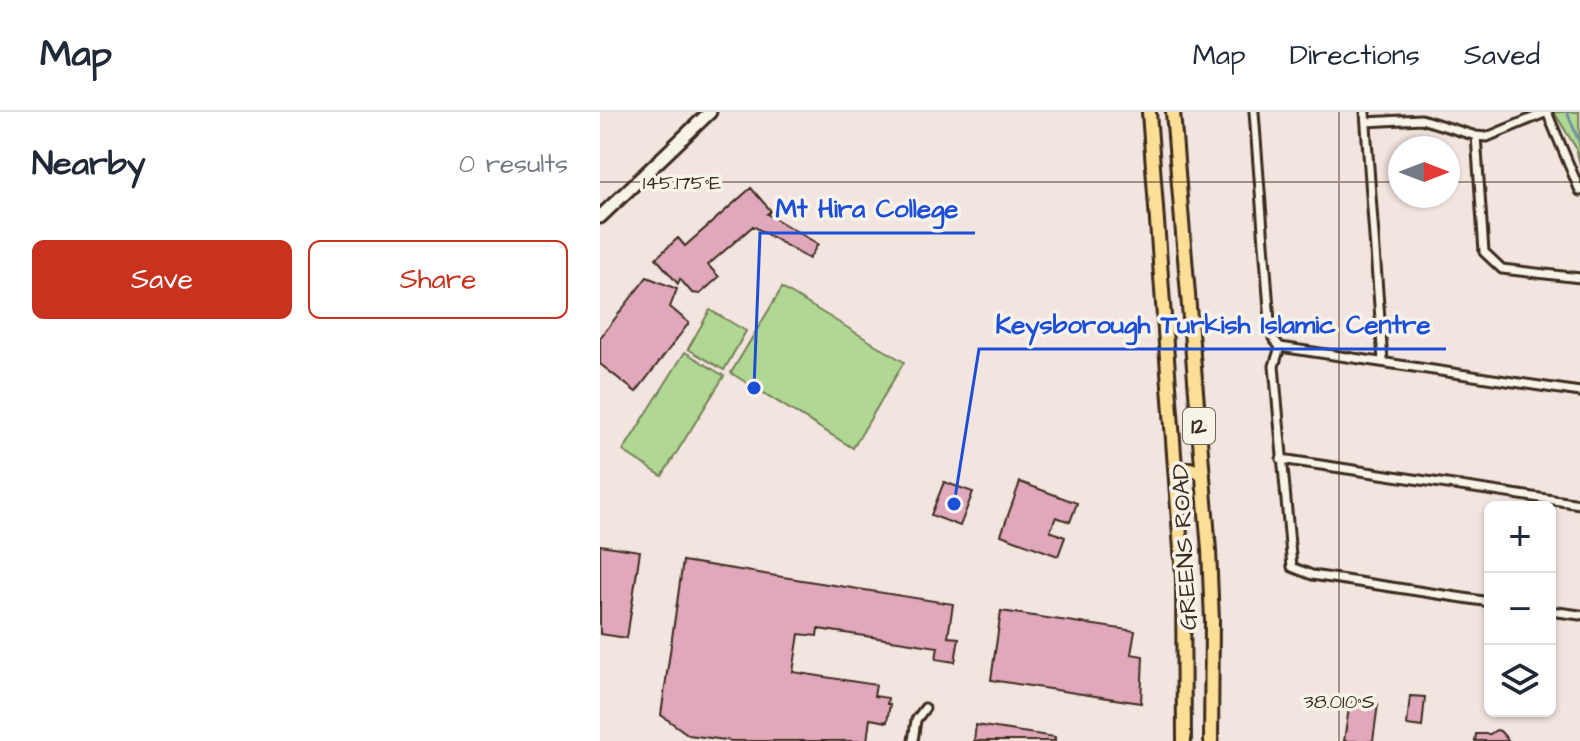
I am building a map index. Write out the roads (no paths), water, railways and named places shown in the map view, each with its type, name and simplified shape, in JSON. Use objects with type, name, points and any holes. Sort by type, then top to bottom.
[{"type":"main road","points":[[600,217],[710,112]]},
{"type":"main road","name":"GREENS ROAD","points":[[1149,112],[1183,577],[1184,741]]},
{"type":"main road","name":"GREENS ROAD","points":[[1173,112],[1212,621],[1211,741]]},
{"type":"main road","points":[[1176,476],[1190,469],[1203,473]]},
{"type":"street","points":[[1254,112],[1270,322],[1273,338],[1280,347],[1580,392]]},
{"type":"street","points":[[1365,112],[1383,361]]},
{"type":"street","points":[[1366,122],[1421,119],[1487,137],[1547,112],[1580,191]]},
{"type":"street","points":[[1476,136],[1484,252],[1502,269],[1580,278]]},
{"type":"street","points":[[1280,347],[1274,366],[1281,459],[1290,560],[1297,570],[1312,575],[1484,601]]},
{"type":"street","points":[[1281,459],[1580,504]]},
{"type":"street","points":[[1556,612],[1580,615]]},
{"type":"street","points":[[913,741],[916,720],[925,708]]},
{"type":"waterway","points":[[1567,112],[1580,144]]},
{"type":"place","name":"Mt Hira College","points":[[754,388]]},
{"type":"place","name":"Keysborough Turkish Islamic Centre","points":[[954,504]]}]
